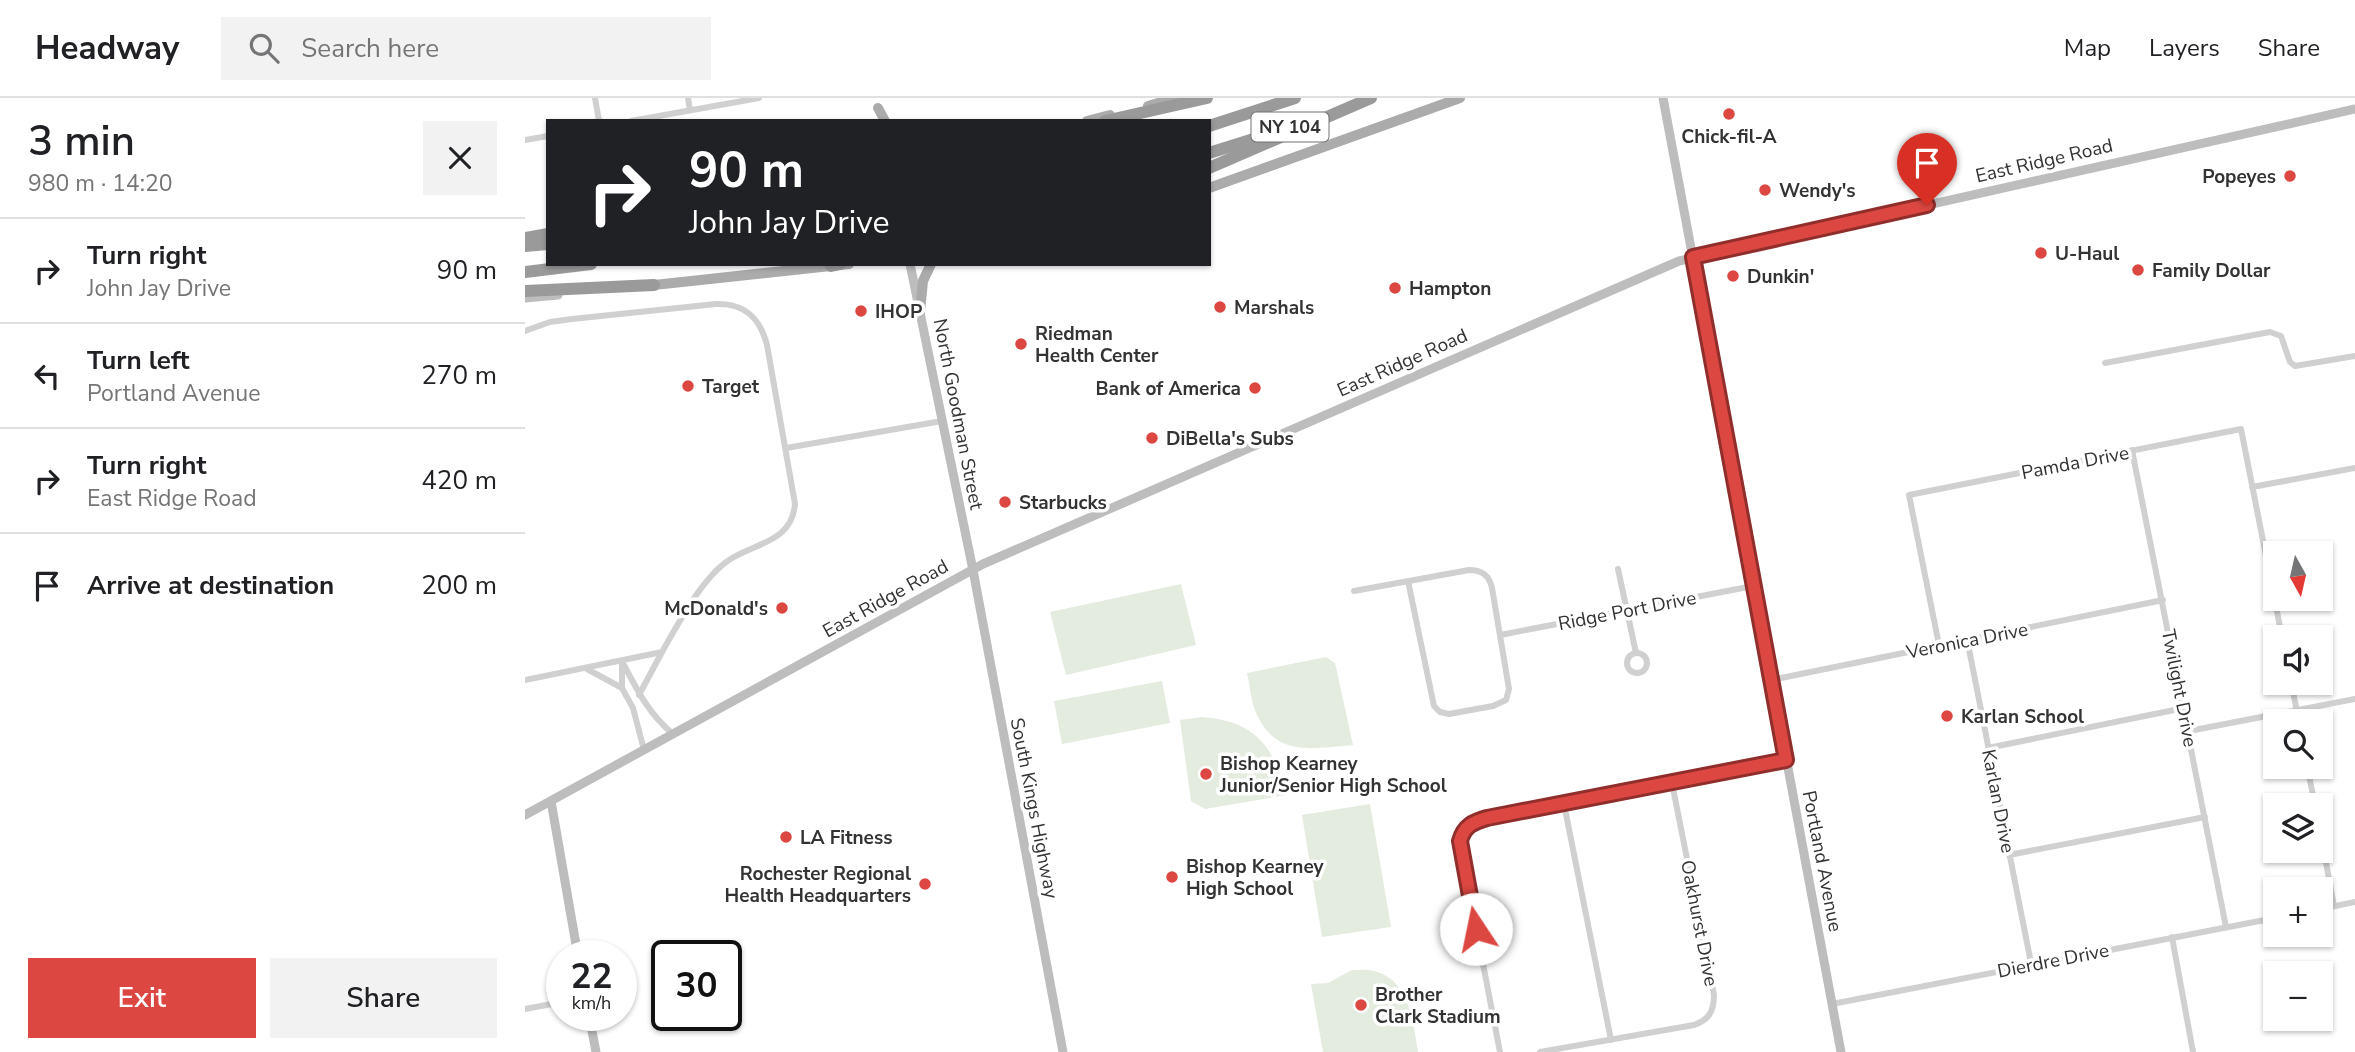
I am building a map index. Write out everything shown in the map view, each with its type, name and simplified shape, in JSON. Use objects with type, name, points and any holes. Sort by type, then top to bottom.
[{"type":"highway","points":[[1114,119],[1207,98]]},
{"type":"highway","name":"NY 104","points":[[1211,125],[1295,98]]},
{"type":"highway","points":[[1211,167],[1371,98]]},
{"type":"highway","name":"NY 104","points":[[1211,152],[1371,98]]},
{"type":"highway","points":[[525,238],[546,234]]},
{"type":"highway","points":[[525,247],[546,244]]},
{"type":"highway","points":[[525,272],[574,266]]},
{"type":"highway","points":[[525,291],[654,285]]},
{"type":"main road","points":[[1095,119],[1175,98]]},
{"type":"main road","points":[[1211,187],[1460,98]]},
{"type":"main road","name":"Portland Avenue","points":[[1663,98],[1841,1052]]},
{"type":"main road","name":"East Ridge Road","points":[[525,816],[973,570],[1609,291],[1693,257],[2355,108]]},
{"type":"main road","points":[[525,299],[827,266]]},
{"type":"main road","name":"North Goodman Street","points":[[910,266],[973,570]]},
{"type":"main road","points":[[920,312],[923,281],[930,266]]},
{"type":"main road","name":"South Kings Highway","points":[[973,570],[1063,1052]]},
{"type":"main road","points":[[551,801],[575,940]]},
{"type":"main road","points":[[592,1031],[596,1052]]},
{"type":"street","points":[[595,98],[599,119]]},
{"type":"street","points":[[688,98],[690,110]]},
{"type":"street","points":[[642,119],[759,98]]},
{"type":"street","points":[[525,140],[546,136]]},
{"type":"street","points":[[525,331],[572,318],[730,304],[745,309],[758,322],[765,335],[795,504],[790,521],[768,544],[736,556],[716,572],[662,652],[639,695]]},
{"type":"street","points":[[2105,363],[2270,332],[2281,336],[2290,362],[2295,366],[2355,356]]},
{"type":"street","points":[[786,448],[942,421]]},
{"type":"street","name":"Pamda Drive","points":[[1939,645],[1909,495],[2241,429],[2252,487]]},
{"type":"street","name":"Twilight Drive","points":[[2132,450],[2226,927]]},
{"type":"street","points":[[2280,625],[2252,487],[2355,468]]},
{"type":"street","points":[[1618,569],[1636,653]]},
{"type":"street","points":[[1354,591],[1408,581],[1469,570],[1483,572],[1490,582],[1500,635],[1509,690],[1506,699],[1493,706],[1449,714],[1440,712],[1434,706],[1408,581]]},
{"type":"street","name":"Ridge Port Drive","points":[[1500,635],[1753,586]]},
{"type":"street","name":"Veronica Drive","points":[[1771,680],[2163,600]]},
{"type":"street","name":"Karlan Drive","points":[[1966,639],[2031,963]]},
{"type":"street","points":[[525,680],[662,652]]},
{"type":"street","points":[[622,662],[622,688],[633,708],[644,750]]},
{"type":"street","points":[[622,662],[639,695],[661,724],[673,734]]},
{"type":"street","points":[[586,668],[622,688]]},
{"type":"street","points":[[2302,709],[2355,699]]},
{"type":"street","points":[[1988,748],[2184,708]]},
{"type":"street","points":[[2189,731],[2263,717]]},
{"type":"street","points":[[1500,1052],[1462,855],[1462,835],[1471,824],[1478,820],[1786,760]]},
{"type":"street","name":"Oakhurst Drive","points":[[1540,1052],[1701,1022],[1712,1012],[1714,1004],[1672,783]]},
{"type":"street","points":[[1565,804],[1611,1040]]},
{"type":"street","points":[[2009,855],[2205,817]]},
{"type":"street","points":[[2326,863],[2334,906],[2355,902]]},
{"type":"street","name":"Dierdre Drive","points":[[1832,1004],[2031,963],[2263,920]]},
{"type":"street","points":[[2172,937],[2193,1052]]},
{"type":"street","points":[[525,1009],[546,1005]]},
{"type":"shaded area","points":[[1181,584],[1196,645],[1066,675],[1050,612]]},
{"type":"shaded area","points":[[1326,657],[1335,663],[1353,745],[1311,748],[1286,744],[1265,729],[1257,715],[1247,673]]},
{"type":"shaded area","points":[[1162,681],[1170,723],[1062,744],[1054,701]]},
{"type":"shaded area","points":[[1202,717],[1235,724],[1259,739],[1275,762],[1286,795],[1205,809],[1191,801],[1180,720]]},
{"type":"shaded area","points":[[1370,804],[1391,927],[1322,937],[1302,815]]},
{"type":"shaded area","name":"Brother Clark Stadium","points":[[1352,970],[1374,971],[1395,983],[1402,992],[1411,1015],[1418,1052],[1323,1052],[1311,984],[1328,983]]},
{"type":"place","name":"Chick-fil-A","points":[[1729,114]]},
{"type":"place","name":"Popeyes","points":[[2290,176]]},
{"type":"place","name":"Wendy's","points":[[1765,190]]},
{"type":"place","name":"U-Haul","points":[[2041,253]]},
{"type":"place","name":"Family Dollar","points":[[2138,270]]},
{"type":"place","name":"Dunkin'","points":[[1733,276]]},
{"type":"place","name":"Hampton","points":[[1395,288]]},
{"type":"place","name":"Marshals","points":[[1220,307]]},
{"type":"place","name":"IHOP","points":[[861,311]]},
{"type":"place","name":"Riedman Health Center","points":[[1021,344]]},
{"type":"place","name":"Target","points":[[688,386]]},
{"type":"place","name":"Bank of America","points":[[1255,388]]},
{"type":"place","name":"DiBella's Subs","points":[[1152,438]]},
{"type":"place","name":"Starbucks","points":[[1005,502]]},
{"type":"place","name":"McDonald's","points":[[782,608]]},
{"type":"place","name":"Karlan School","points":[[1947,716]]},
{"type":"place","name":"Bishop Kearney Junior/Senior High School","points":[[1206,774]]},
{"type":"place","name":"LA Fitness","points":[[786,837]]},
{"type":"place","name":"Bishop Kearney High School","points":[[1172,877]]},
{"type":"place","name":"Rochester Regional Health Headquarters","points":[[925,884]]},
{"type":"place","name":"Brother Clark Stadium","points":[[1361,1005]]},
{"type":"route","points":[[1476,929],[1460,841],[1465,829],[1478,820],[1786,760],[1693,257],[1927,205]]}]
